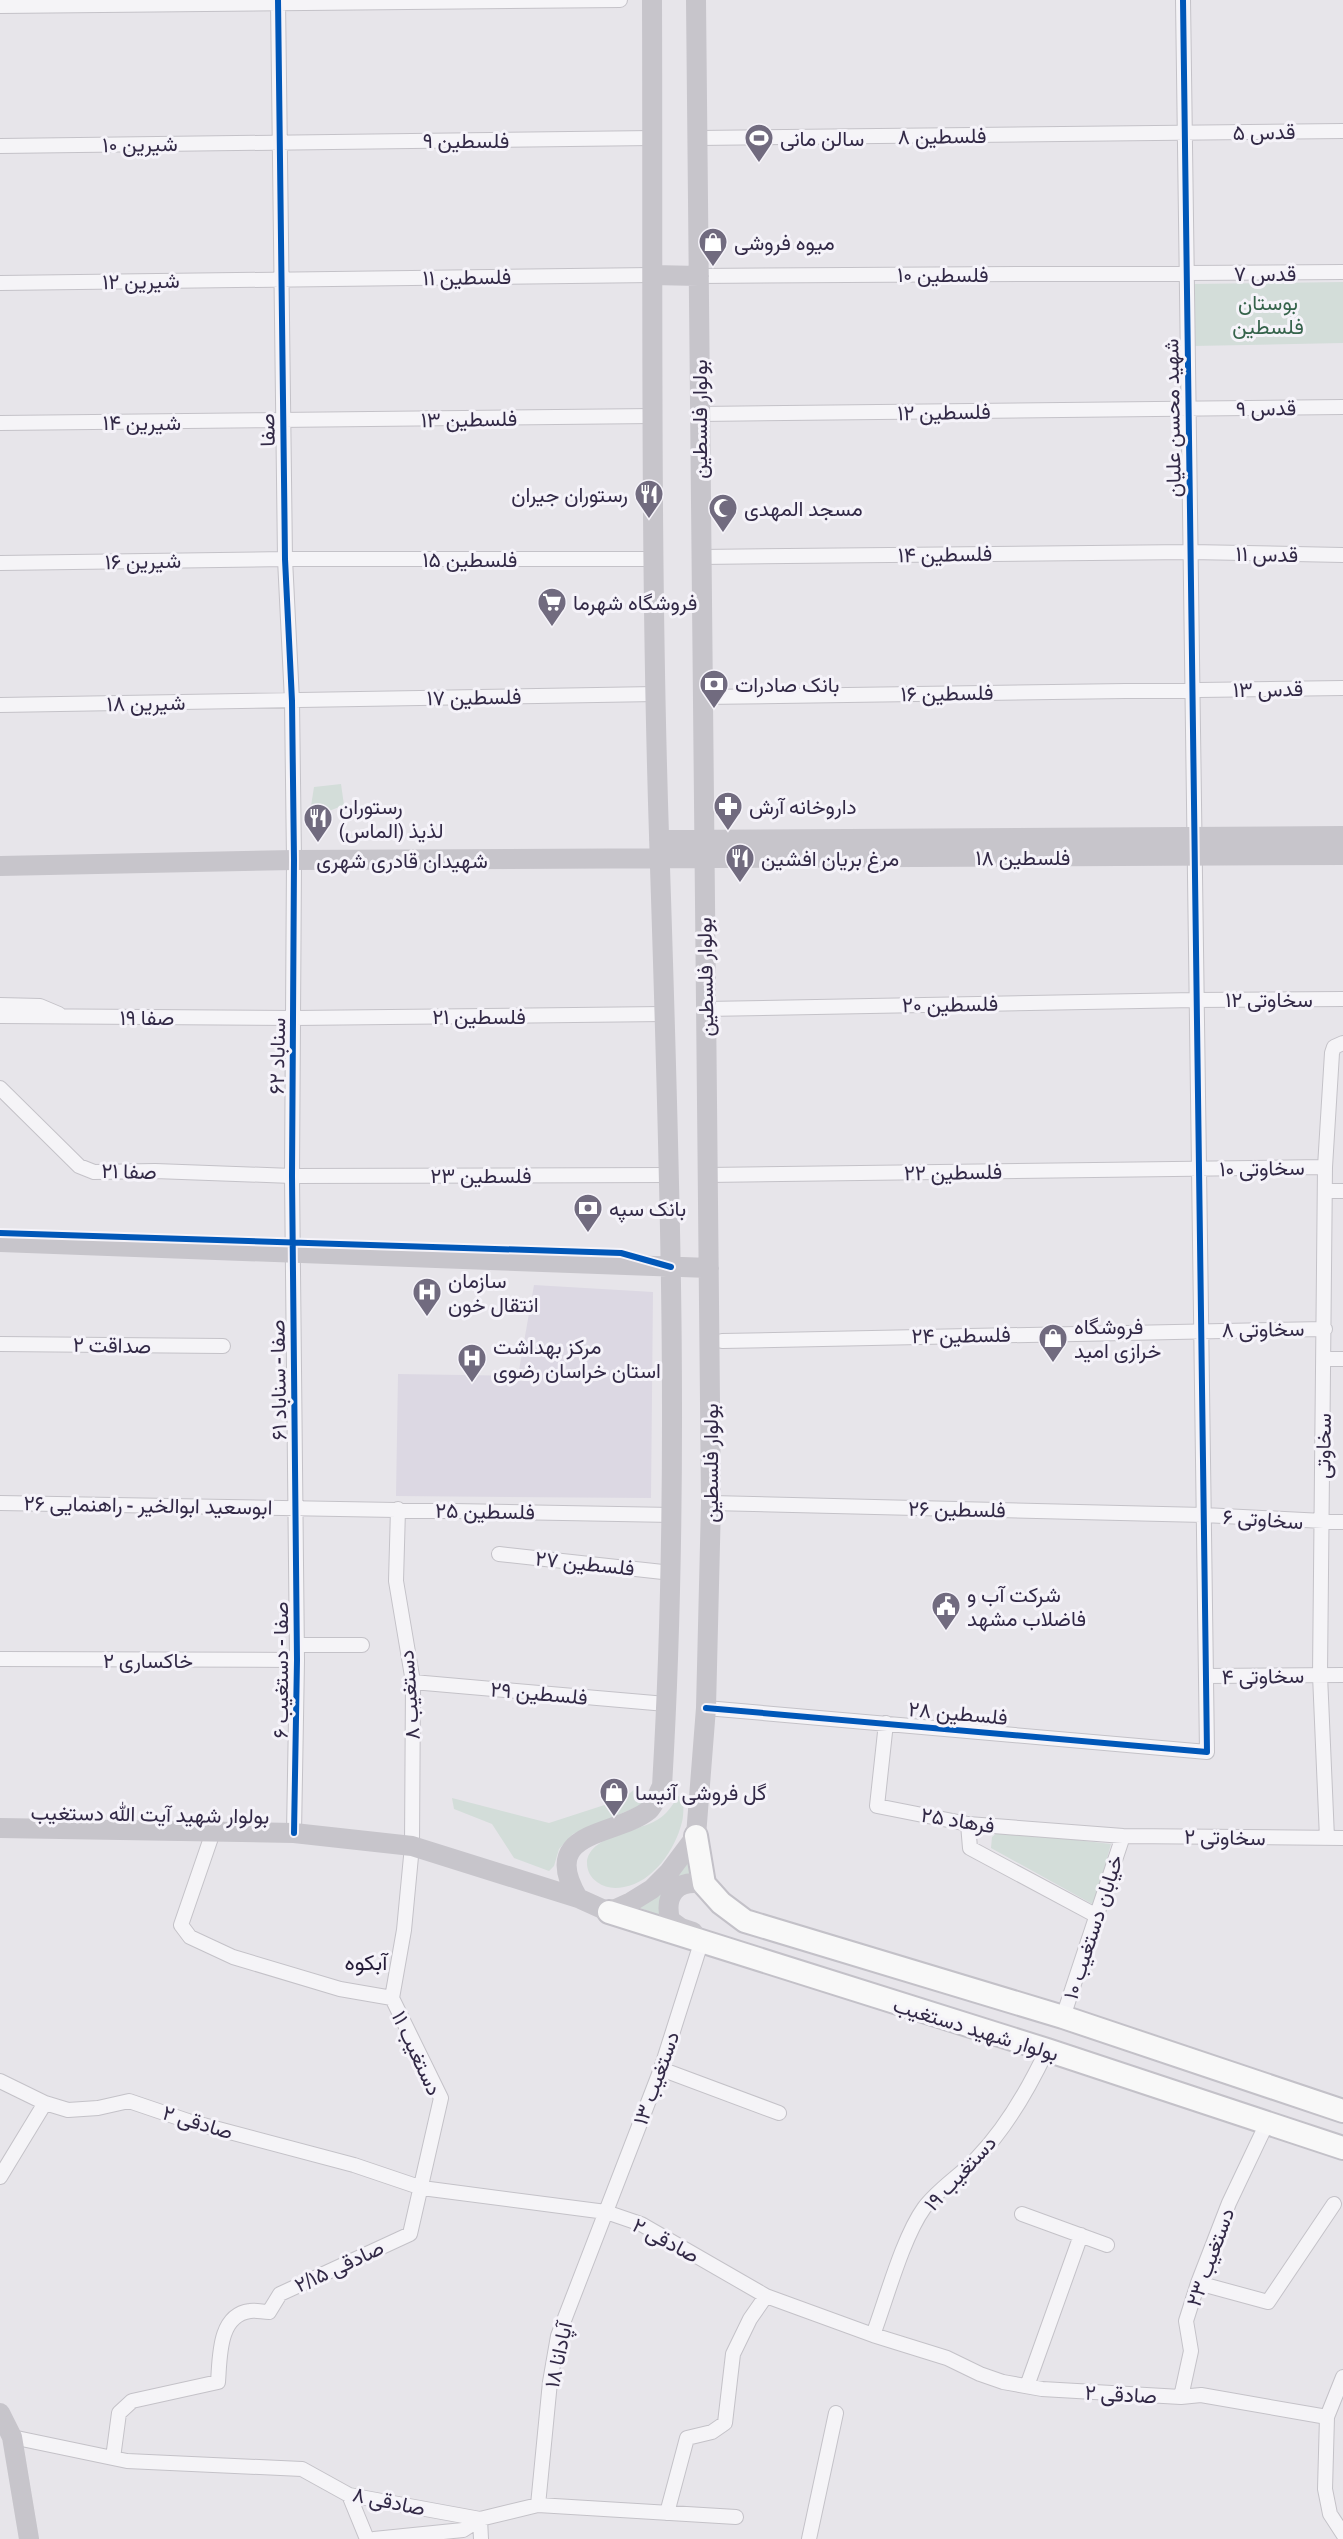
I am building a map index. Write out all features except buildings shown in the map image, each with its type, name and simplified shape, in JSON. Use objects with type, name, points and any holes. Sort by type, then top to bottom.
[{"type":"main road","name":"بولوار فلسطین","points":[[578,1898],[568,1881],[567,1871],[572,1851],[592,1834],[650,1810],[662,1786],[672,1572],[671,1267],[656,694],[652,0]]},
{"type":"main road","name":"بولوار فلسطین","points":[[696,0],[711,1503],[706,1708],[696,1836]]},
{"type":"main road","points":[[653,275],[699,276]]},
{"type":"main road","name":"فلسطین ۱۸","points":[[660,849],[704,859],[1194,846],[1343,836]]},
{"type":"main road","name":"فلسطین ۱۸","points":[[660,849],[704,838],[1194,846],[1343,855]]},
{"type":"main road","name":"شهیدان قادری شهری","points":[[0,866],[660,849]]},
{"type":"main road","points":[[0,1242],[709,1268]]},
{"type":"main road","name":"بولوار شهید آیت الله دستغیب","points":[[0,1828],[294,1833],[412,1846],[578,1898],[609,1912]]},
{"type":"main road","points":[[696,1836],[704,1884],[696,1882],[681,1885],[673,1891],[669,1900],[670,1920],[681,1928],[734,1945],[750,1958]]},
{"type":"main road","points":[[609,1912],[652,1889],[669,1872],[696,1836]]},
{"type":"main road","name":"بولوار شهید دستغیب","points":[[704,1884],[721,1903],[746,1921],[1063,2017],[1343,2111]]},
{"type":"main road","name":"بولوار شهید دستغیب","points":[[609,1912],[701,1943],[1047,2050],[1343,2148]]},
{"type":"main road","points":[[0,2413],[12,2437],[29,2539]]},
{"type":"street","points":[[0,6],[620,0]]},
{"type":"street","name":"شهید محسن علیان","points":[[1184,0],[1207,1752]]},
{"type":"street","name":"صفا","points":[[278,2],[285,559],[292,701],[294,860]]},
{"type":"street","name":"قدس ۵","points":[[1185,133],[1343,131]]},
{"type":"street","name":"فلسطین ۸","points":[[698,138],[1185,133]]},
{"type":"street","name":"فلسطین ۹","points":[[280,142],[653,138]]},
{"type":"street","name":"شیرین ۱۰","points":[[0,146],[280,142]]},
{"type":"street","name":"قدس ۷","points":[[1187,273],[1343,272]]},
{"type":"street","name":"فلسطین ۱۰","points":[[699,276],[1187,273]]},
{"type":"street","name":"فلسطین ۱۱","points":[[282,280],[653,275]]},
{"type":"street","name":"شیرین ۱۲","points":[[0,283],[282,280]]},
{"type":"street","name":"قدس ۹","points":[[1189,409],[1343,407]]},
{"type":"street","name":"فلسطین ۱۲","points":[[699,414],[1189,409]]},
{"type":"street","name":"فلسطین ۱۳","points":[[284,421],[654,416]]},
{"type":"street","name":"شیرین ۱۴","points":[[0,423],[284,421]]},
{"type":"street","name":"قدس ۱۱","points":[[1191,552],[1343,555]]},
{"type":"street","name":"فلسطین ۱۴","points":[[700,557],[1191,552]]},
{"type":"street","name":"فلسطین ۱۵","points":[[285,559],[655,559]]},
{"type":"street","name":"شیرین ۱۶","points":[[0,563],[285,559]]},
{"type":"street","name":"قدس ۱۳","points":[[1192,690],[1343,688]]},
{"type":"street","name":"فلسطین ۱۶","points":[[702,697],[1192,690]]},
{"type":"street","name":"فلسطین ۱۷","points":[[292,701],[656,694]]},
{"type":"street","name":"شیرین ۱۸","points":[[0,705],[292,701]]},
{"type":"street","name":"سناباد ۶۲","points":[[293,1252],[294,860]]},
{"type":"street","name":"سخاوتی ۱۲","points":[[1196,1000],[1343,999]]},
{"type":"street","name":"فلسطین ۲۰","points":[[705,1009],[1196,1000]]},
{"type":"street","points":[[0,1005],[40,1005],[67,1017]]},
{"type":"street","name":"فلسطین ۲۱","points":[[294,1018],[664,1014]]},
{"type":"street","name":"صفا ۱۹","points":[[0,1016],[294,1018]]},
{"type":"street","name":"سخاوتی","points":[[1327,1838],[1320,1675],[1325,1359],[1325,1167],[1332,1053],[1334,1047],[1343,1043]]},
{"type":"street","name":"صفا ۲۱","points":[[0,1088],[79,1166],[94,1172],[155,1171],[292,1176]]},
{"type":"street","name":"سخاوتی ۱۰","points":[[1199,1169],[1325,1167]]},
{"type":"street","name":"فلسطین ۲۲","points":[[707,1174],[1199,1169]]},
{"type":"street","name":"فلسطین ۲۳","points":[[292,1176],[669,1175]]},
{"type":"street","points":[[1325,1191],[1343,1191]]},
{"type":"street","name":"صفا - سناباد ۶۱","points":[[293,1252],[296,1507]]},
{"type":"street","name":"سخاوتی ۸","points":[[1201,1330],[1325,1329]]},
{"type":"street","name":"فلسطین ۲۴","points":[[722,1341],[1201,1330]]},
{"type":"street","name":"صداقت ۲","points":[[0,1344],[223,1346]]},
{"type":"street","points":[[1325,1359],[1343,1359]]},
{"type":"street","name":"ابوسعید ابوالخیر - راهنمایی ۲۶","points":[[0,1503],[296,1507]]},
{"type":"street","name":"فلسطین ۲۶","points":[[711,1503],[1204,1515]]},
{"type":"street","name":"فلسطین ۲۵","points":[[296,1507],[673,1515]]},
{"type":"street","name":"صفا - دستغیب ۶","points":[[294,1833],[297,1660],[296,1507]]},
{"type":"street","name":"دستغیب ۸","points":[[399,1509],[396,1581],[413,1682],[412,1846]]},
{"type":"street","name":"سخاوتی ۶","points":[[1204,1515],[1343,1522]]},
{"type":"street","name":"فلسطین ۲۷","points":[[499,1554],[672,1572]]},
{"type":"street","points":[[297,1645],[362,1645]]},
{"type":"street","name":"خاکساری ۲","points":[[0,1659],[297,1660]]},
{"type":"street","name":"سخاوتی ۴","points":[[1206,1676],[1343,1675]]},
{"type":"street","name":"فلسطین ۲۹","points":[[413,1682],[666,1704]]},
{"type":"street","name":"فلسطین ۲۸","points":[[706,1708],[1207,1752]]},
{"type":"street","name":"فرهاد ۲۵","points":[[886,1723],[877,1806],[968,1824],[1123,1836]]},
{"type":"street","points":[[968,1824],[970,1848],[1097,1916]]},
{"type":"street","points":[[213,1832],[181,1924],[190,1937],[233,1957],[340,1989],[392,1998]]},
{"type":"street","name":"سخاوتی ۲","points":[[1123,1836],[1343,1838]]},
{"type":"street","name":"خیابان دستغیب ۱۰","points":[[1063,2017],[1123,1836]]},
{"type":"street","name":"دستغیب ۱۱","points":[[412,1846],[404,1930],[392,1998],[441,2098],[422,2188]]},
{"type":"street","name":"دستغیب ۱۳","points":[[606,2212],[661,2069],[701,1943]]},
{"type":"street","name":"دستغیب ۱۹","points":[[873,2335],[907,2241],[924,2208],[978,2157],[1002,2127],[1031,2083],[1047,2050]]},
{"type":"street","points":[[661,2069],[779,2113]]},
{"type":"street","name":"صادقی ۲","points":[[0,2081],[45,2103],[68,2110],[98,2108],[129,2101],[188,2121],[354,2165],[422,2188],[606,2212],[641,2224],[766,2296],[873,2335],[947,2358],[980,2374],[1042,2389],[1181,2397],[1201,2395],[1327,2417]]},
{"type":"street","points":[[0,2175],[45,2103]]},
{"type":"street","name":"دستغیب ۲۳","points":[[1181,2397],[1191,2351],[1186,2326],[1198,2283],[1229,2204],[1267,2123]]},
{"type":"street","name":"صادقی ۲/۱۵","points":[[113,2458],[119,2413],[132,2401],[218,2382],[223,2336],[234,2318],[249,2311],[269,2312],[280,2294],[410,2234],[422,2188]]},
{"type":"street","points":[[1198,2283],[1268,2302],[1334,2204]]},
{"type":"street","name":"آپادانا ۱۸","points":[[538,2505],[550,2382],[558,2336],[606,2212]]},
{"type":"street","points":[[1022,2214],[1107,2245]]},
{"type":"street","points":[[1028,2386],[1081,2235]]},
{"type":"street","points":[[667,2513],[687,2438],[712,2433],[725,2423],[733,2354],[750,2319],[766,2296]]},
{"type":"street","points":[[1343,2377],[1327,2417],[1325,2489],[1330,2514],[1343,2534]]},
{"type":"street","points":[[808,2539],[836,2413]]},
{"type":"street","name":"صادقی ۸","points":[[12,2437],[127,2461],[302,2469],[349,2495],[480,2519],[538,2505],[736,2517]]},
{"type":"street","points":[[349,2495],[367,2539]]},
{"type":"street","points":[[374,2539],[463,2530],[480,2519]]},
{"type":"street","points":[[480,2519],[481,2539]]},
{"type":"shaded area","name":"مرکز بهداشت استان خراسان رضوی","points":[[534,1285],[653,1292],[651,1498],[396,1496],[398,1374],[518,1376]]},
{"type":"green space","name":"بوستان فلسطین","points":[[1343,282],[1343,343],[1193,346],[1192,284]]},
{"type":"green space","points":[[341,784],[344,805],[309,819],[314,787]]},
{"type":"green space","points":[[636,1788],[647,1796],[639,1806],[573,1834],[559,1849],[554,1866],[549,1871],[514,1858],[492,1824],[454,1809],[452,1798],[549,1823],[623,1799]]},
{"type":"green space","points":[[678,1796],[684,1799],[683,1819],[679,1833],[668,1854],[653,1872],[635,1884],[620,1888],[606,1887],[593,1878],[587,1863],[589,1854],[596,1847],[615,1836],[657,1820],[669,1810]]},
{"type":"green space","points":[[999,1831],[1111,1844],[1094,1905],[991,1848],[992,1837]]},
{"type":"green space","points":[[689,1853],[689,1876],[663,1895],[659,1915],[635,1906]]},
{"type":"cycle path","points":[[278,0],[285,559],[292,701],[294,860],[292,1176],[297,1660],[294,1833]]},
{"type":"cycle path","points":[[706,1708],[1207,1752],[1183,0]]},
{"type":"cycle path","points":[[0,1233],[621,1253],[671,1267]]},
{"type":"place","name":"سالن مانی","points":[[759,164]]},
{"type":"place","name":"میوه فروشی","points":[[713,268]]},
{"type":"place","name":"رستوران جیران","points":[[649,520]]},
{"type":"place","name":"مسجد المهدی","points":[[723,534]]},
{"type":"place","name":"فروشگاه شهرما","points":[[552,628]]},
{"type":"place","name":"بانک صادرات","points":[[714,710]]},
{"type":"place","name":"داروخانه آرش","points":[[728,832]]},
{"type":"place","name":"رستوران لذیذ (الماس)","points":[[318,844]]},
{"type":"place","name":"مرغ بریان افشین","points":[[740,884]]},
{"type":"place","name":"بانک سپه","points":[[588,1234]]},
{"type":"place","name":"سازمان انتقال خون","points":[[427,1318]]},
{"type":"place","name":"فروشگاه خرازی امید","points":[[1053,1364]]},
{"type":"place","name":"مرکز بهداشت استان خراسان رضوی","points":[[472,1384]]},
{"type":"place","name":"شرکت آب و فاضلاب مشهد","points":[[946,1632]]},
{"type":"place","name":"گل فروشی آنیسا","points":[[614,1818]]},
{"type":"district","name":"آبکوه","points":[[366,1962]]}]
